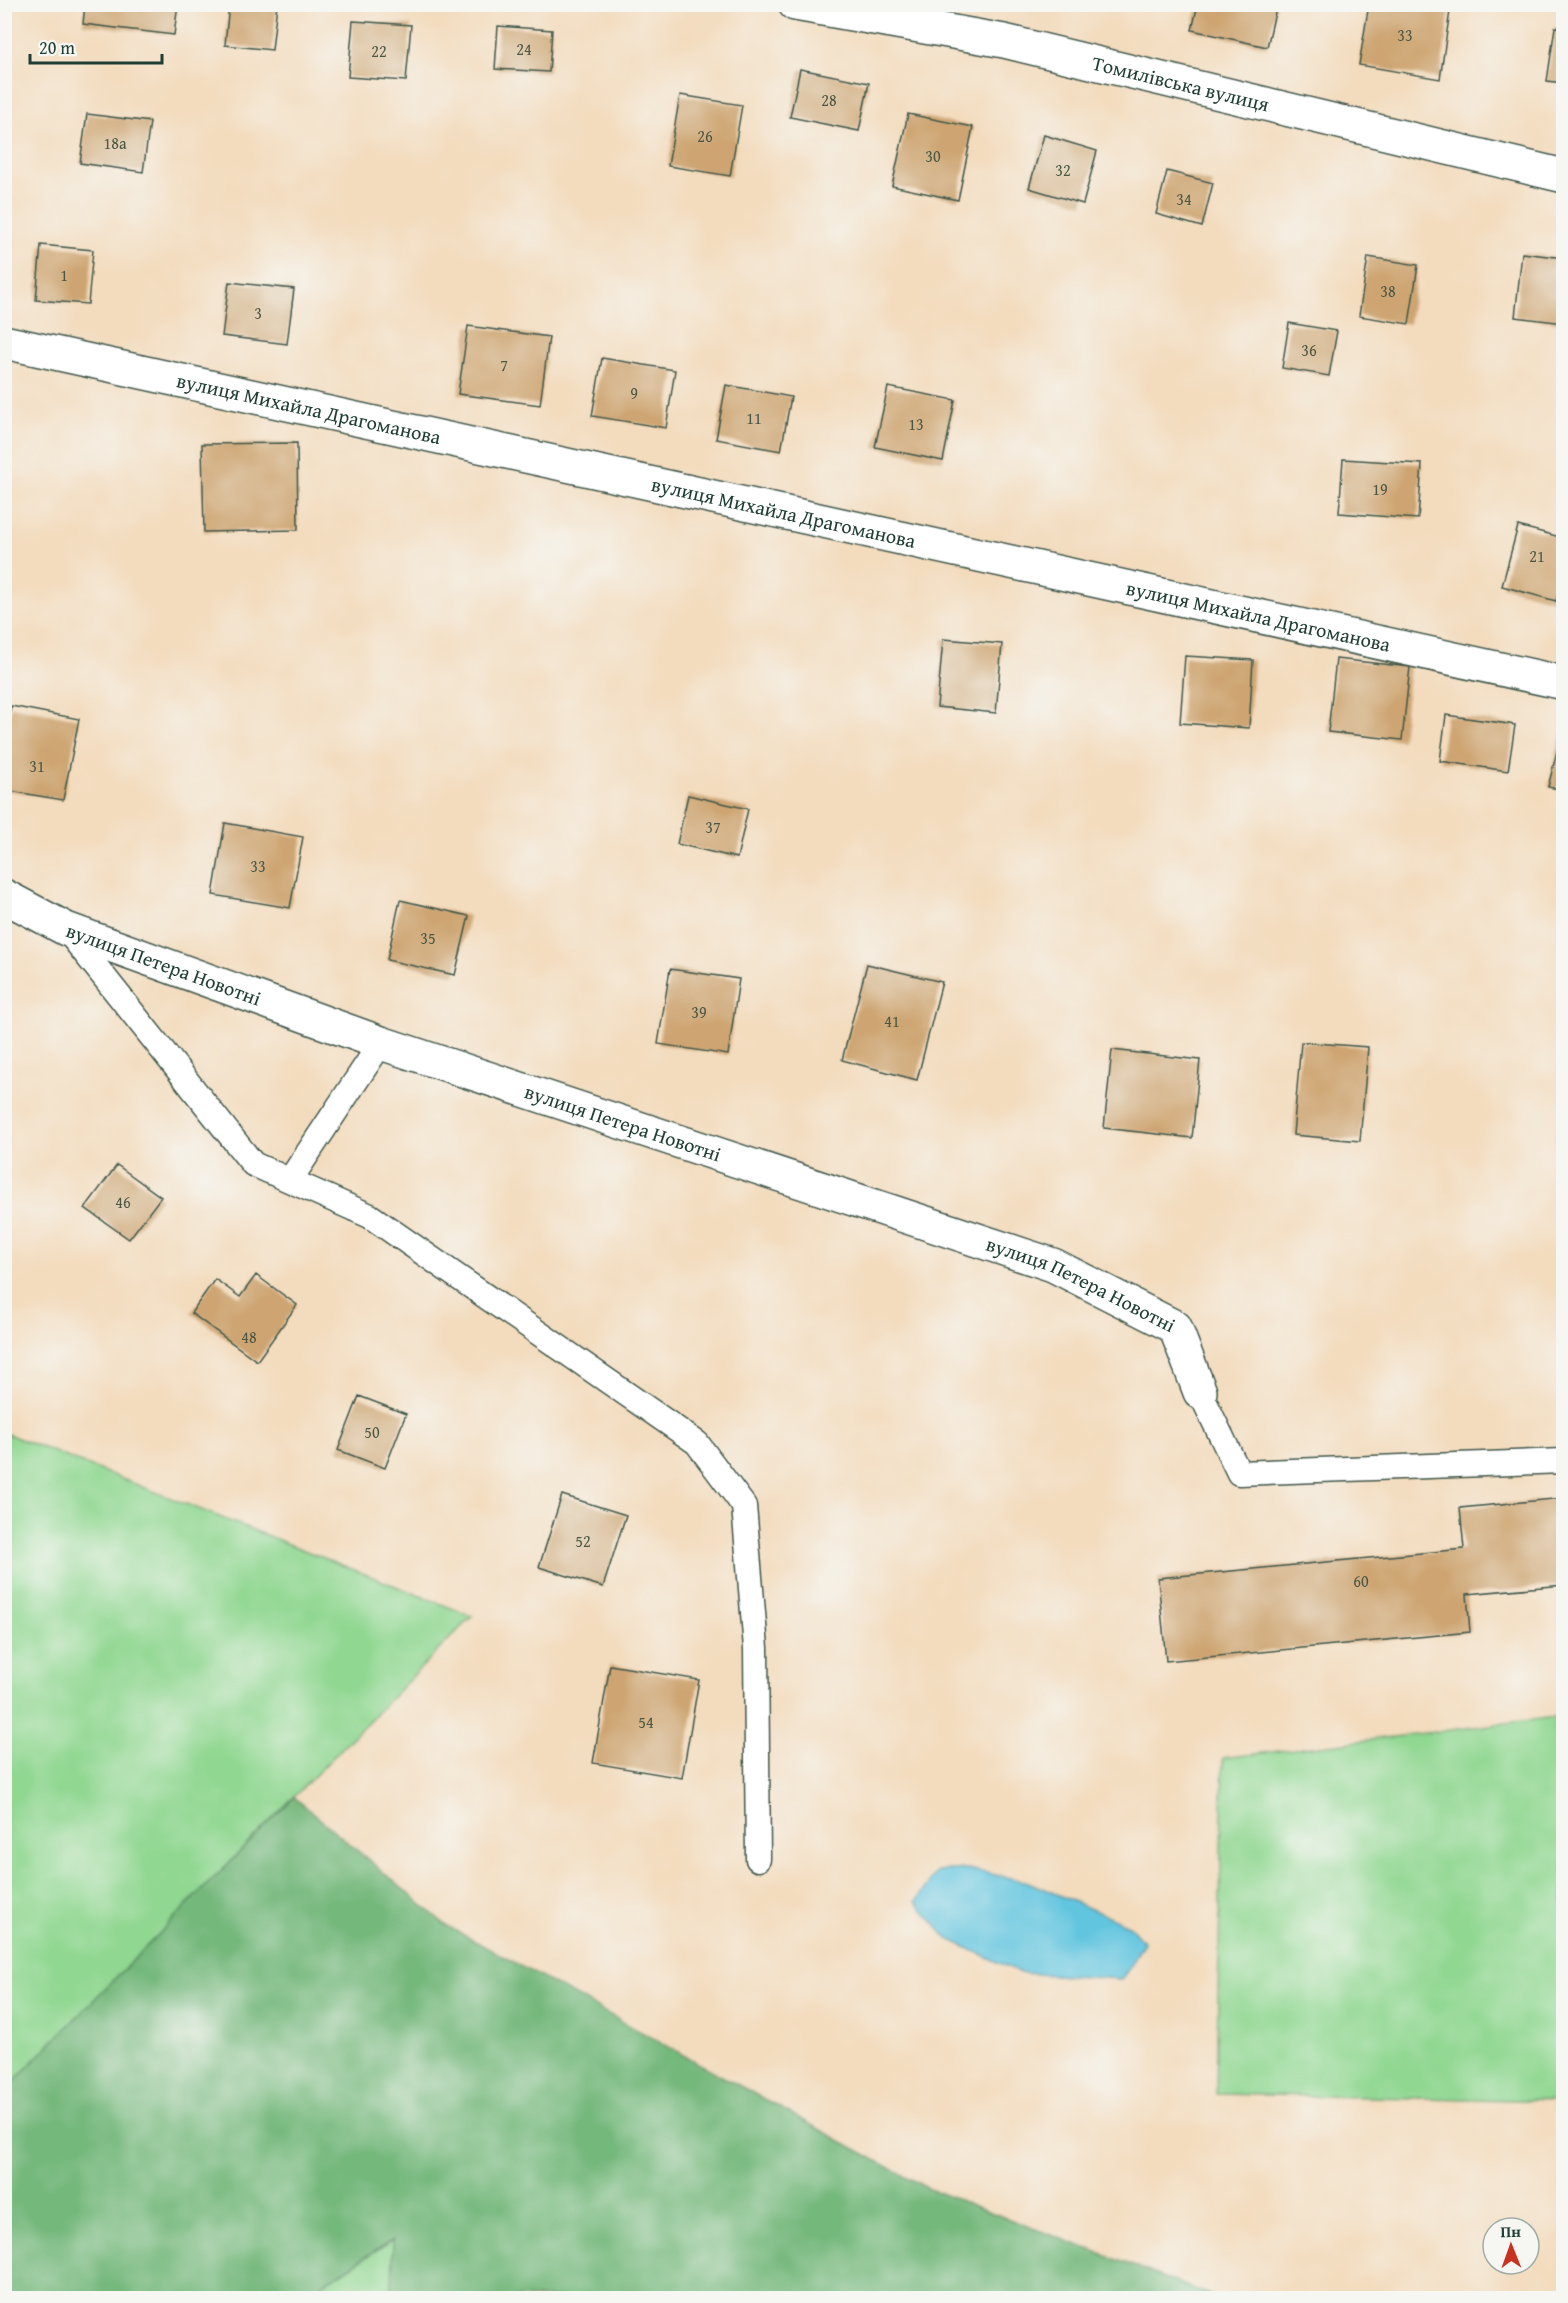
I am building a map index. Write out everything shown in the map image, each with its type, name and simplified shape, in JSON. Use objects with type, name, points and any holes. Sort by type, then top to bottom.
[{"type":"street","name":"Томилівська вулиця","points":[[795,4],[1004,41],[1563,177]]},
{"type":"street","name":"вулиця Михайла Драгоманова","points":[[4,342],[1563,683]]},
{"type":"street","name":"вулиця Петера Новотні","points":[[4,896],[66,929],[381,1043],[1053,1265],[1175,1327],[1200,1392]]},
{"type":"lane","points":[[66,929],[253,1164],[370,1216],[697,1443],[744,1506],[756,1648],[758,1859]]},
{"type":"lane","points":[[290,1180],[381,1043]]},
{"type":"lane","points":[[1200,1392],[1239,1473],[1563,1461]]},
{"type":"green space","points":[[5,1433],[472,1616],[5,2090]]},
{"type":"green space","points":[[1563,1716],[1563,2101],[1216,2094],[1223,1758]]},
{"type":"green space","points":[[294,1797],[447,1926],[927,2188],[1218,2298],[392,2298],[393,2239],[301,2298],[5,2298],[5,2090]]},
{"type":"green space","points":[[394,2239],[392,2298],[301,2298]]},
{"type":"water","points":[[967,1869],[1028,1882],[1129,1925],[1144,1942],[1122,1979],[1021,1973],[948,1939],[916,1902],[937,1871]]},
{"type":"building","points":[[85,4],[178,4],[174,35],[83,24]]},
{"type":"building","points":[[229,4],[277,4],[272,50],[225,45]]},
{"type":"building","points":[[1198,4],[1277,4],[1267,47],[1192,30]]},
{"type":"building","points":[[1369,4],[1451,4],[1440,79],[1359,65]]},
{"type":"building","points":[[353,21],[411,25],[406,81],[348,77]]},
{"type":"building","points":[[498,26],[552,30],[549,72],[495,69]]},
{"type":"building","points":[[1555,27],[1564,28],[1564,83],[1547,81]]},
{"type":"building","points":[[800,69],[869,83],[859,131],[790,117]]},
{"type":"building","points":[[680,95],[742,105],[730,176],[668,166]]},
{"type":"building","points":[[87,114],[150,122],[143,172],[80,163]]},
{"type":"building","points":[[908,114],[973,127],[958,200],[892,186]]},
{"type":"building","points":[[1044,135],[1097,151],[1083,204],[1029,188]]},
{"type":"building","points":[[1167,171],[1213,183],[1202,227],[1156,214]]},
{"type":"building","points":[[41,245],[93,250],[88,304],[36,300]]},
{"type":"building","points":[[1522,253],[1564,258],[1564,323],[1515,317]]},
{"type":"building","points":[[1368,257],[1418,265],[1409,324],[1359,316]]},
{"type":"building","points":[[229,282],[294,289],[287,344],[222,336]]},
{"type":"building","points":[[1289,323],[1337,331],[1329,376],[1282,368]]},
{"type":"building","points":[[468,326],[549,337],[540,405],[458,394]]},
{"type":"building","points":[[602,358],[675,370],[666,428],[592,416]]},
{"type":"building","points":[[726,385],[791,397],[781,451],[716,439]]},
{"type":"building","points":[[888,387],[955,400],[943,461],[875,447]]},
{"type":"building","points":[[297,443],[298,530],[204,532],[202,444]]},
{"type":"building","points":[[1343,459],[1422,464],[1418,519],[1339,513]]},
{"type":"building","points":[[1518,526],[1564,538],[1564,574],[1556,601],[1502,586]]},
{"type":"building","points":[[943,639],[1002,644],[996,713],[937,707]]},
{"type":"building","points":[[1185,656],[1253,660],[1249,728],[1180,723]]},
{"type":"building","points":[[1336,659],[1410,667],[1402,740],[1328,732]]},
{"type":"building","points":[[11,706],[79,719],[63,800],[4,790],[4,743]]},
{"type":"building","points":[[1446,715],[1515,725],[1508,771],[1440,761]]},
{"type":"building","points":[[1564,724],[1564,790],[1548,787]]},
{"type":"building","points":[[688,795],[748,809],[737,858],[677,844]]},
{"type":"building","points":[[225,823],[303,837],[290,908],[213,895]]},
{"type":"building","points":[[400,900],[469,916],[455,975],[387,960]]},
{"type":"building","points":[[867,964],[942,982],[917,1080],[842,1060]]},
{"type":"building","points":[[670,969],[739,979],[728,1055],[658,1044]]},
{"type":"building","points":[[1301,1042],[1368,1047],[1360,1141],[1293,1135]]},
{"type":"building","points":[[1112,1050],[1200,1060],[1192,1138],[1104,1128]]},
{"type":"building","points":[[117,1165],[161,1197],[129,1239],[85,1208]]},
{"type":"building","points":[[256,1275],[297,1305],[257,1361],[191,1313],[215,1279],[240,1297]]},
{"type":"building","points":[[359,1396],[406,1414],[385,1468],[338,1450]]},
{"type":"building","points":[[562,1495],[626,1515],[603,1587],[539,1567]]},
{"type":"building","points":[[1564,1498],[1564,1585],[1467,1594],[1470,1632],[1166,1661],[1158,1578],[1464,1549],[1460,1508]]},
{"type":"building","points":[[610,1665],[699,1680],[682,1778],[593,1763]]}]
